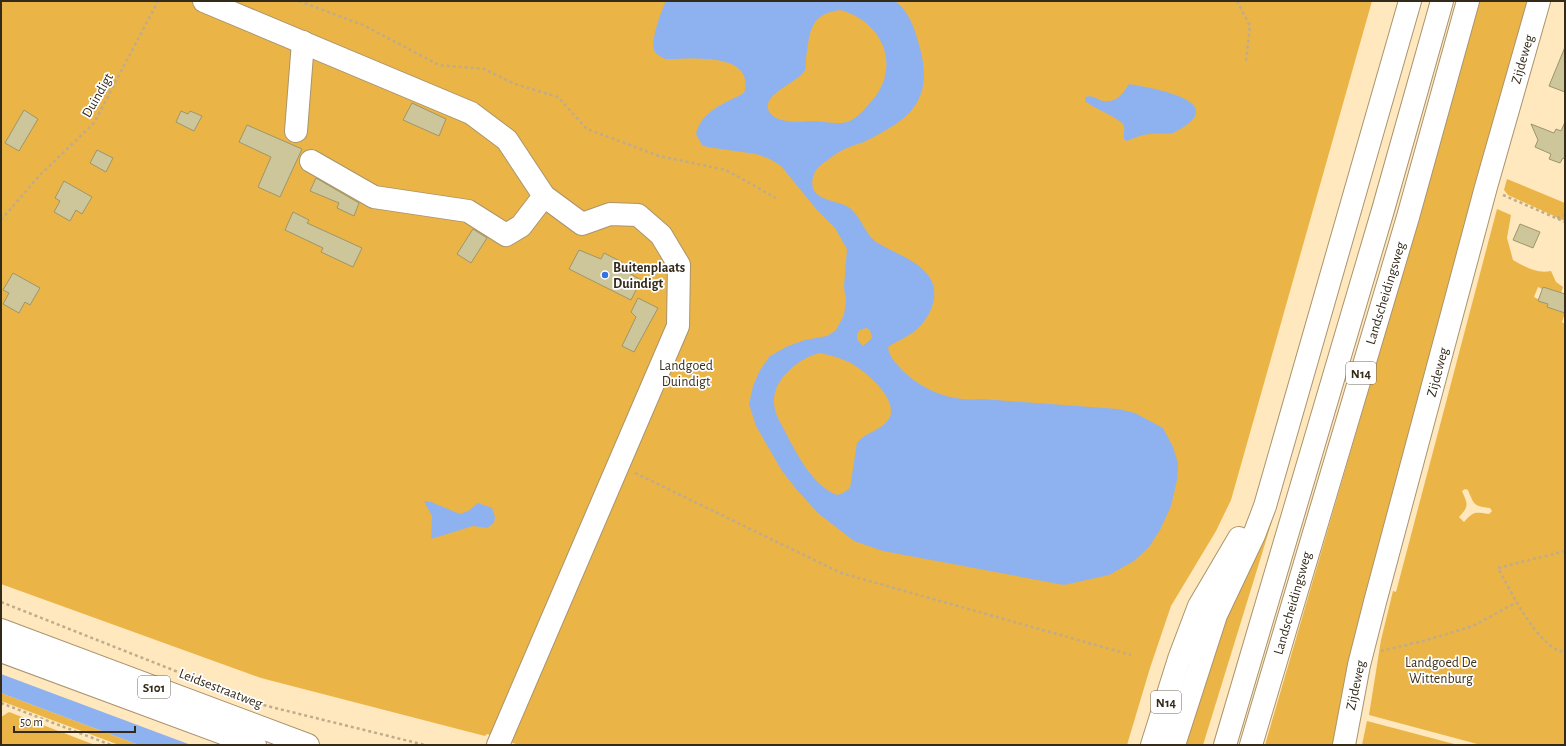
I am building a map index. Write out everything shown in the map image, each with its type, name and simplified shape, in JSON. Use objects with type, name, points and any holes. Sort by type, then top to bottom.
[{"type":"main road","points":[[204,1],[471,112],[507,140],[544,196],[582,224],[610,214],[638,215],[662,235],[679,265],[678,326],[498,745]]},
{"type":"main road","name":"N14","points":[[1174,745],[1216,615],[1254,535],[1265,506],[1410,1]]},
{"type":"main road","name":"Landscheidingsweg","points":[[1225,745],[1381,218],[1442,1]]},
{"type":"main road","name":"Landscheidingsweg","points":[[1251,745],[1408,217],[1468,1]]},
{"type":"main road","name":"Zijdeweg","points":[[1344,745],[1361,656],[1486,187],[1539,1]]},
{"type":"main road","points":[[296,131],[303,42]]},
{"type":"main road","points":[[312,161],[374,197],[468,211],[506,235],[521,226],[544,196]]},
{"type":"main road","name":"N14","points":[[1152,745],[1179,659],[1199,606],[1259,502],[1278,460]]},
{"type":"main road","name":"Leidsestraatweg","points":[[1,630],[308,745]]},
{"type":"main road","name":"S101","points":[[1,651],[255,745]]},
{"type":"path","name":"Duindigt","points":[[1,220],[39,176],[94,123],[158,1]]},
{"type":"path","points":[[299,1],[363,25],[439,64],[484,69],[515,84],[558,97],[587,129],[658,156],[726,170],[776,198]]},
{"type":"path","points":[[1237,1],[1250,26],[1246,61]]},
{"type":"path","points":[[1486,187],[1565,222]]},
{"type":"path","points":[[1557,218],[1565,215]]},
{"type":"path","points":[[619,465],[841,573],[1131,655]]},
{"type":"path","points":[[1565,551],[1498,568],[1530,624],[1558,652],[1565,652]]},
{"type":"path","name":"Leidsestraatweg","points":[[1,602],[259,704],[425,745]]},
{"type":"path","points":[[1361,656],[1427,640],[1473,626],[1517,602]]},
{"type":"path","points":[[1,702],[111,745]]},
{"type":"green space","name":"Landgoed Duindigt","points":[[1,1],[1372,1],[1231,500],[1216,531],[1171,606],[1150,668],[1127,745],[519,745],[487,734],[485,736],[261,678],[1,584]]},
{"type":"green space","points":[[1477,1],[1528,1],[1371,580],[1333,745],[1265,745],[1382,344]]},
{"type":"green space","points":[[1507,179],[1565,203],[1565,221],[1508,195],[1504,190]]},
{"type":"green space","name":"Landgoed De Wittenburg","points":[[1497,209],[1511,215],[1507,238],[1513,260],[1536,271],[1551,271],[1556,282],[1563,287],[1561,293],[1543,287],[1542,289],[1538,287],[1534,297],[1548,304],[1547,307],[1565,313],[1562,322],[1565,324],[1565,745],[1481,745],[1369,715],[1381,640],[1393,591],[1396,592]],"holes":[[[1465,489],[1468,490],[1475,504],[1490,508],[1492,511],[1489,514],[1472,514],[1464,522],[1459,517],[1466,508],[1462,491]]]},
{"type":"green space","points":[[1269,520],[1272,521],[1203,745],[1182,745],[1218,631]]},
{"type":"green space","points":[[1,693],[139,745],[119,745],[1,701]]},
{"type":"green space","points":[[9,712],[95,745],[1,745],[1,717]]},
{"type":"green space","points":[[1367,721],[1458,745],[1362,745]]},
{"type":"water","points":[[666,1],[895,1],[905,10],[916,35],[924,66],[924,82],[921,95],[915,106],[895,125],[866,141],[849,147],[831,157],[821,165],[815,172],[812,185],[819,195],[850,208],[872,239],[916,264],[927,274],[931,281],[934,288],[934,295],[933,303],[927,318],[916,330],[888,347],[891,357],[895,362],[919,384],[939,394],[960,399],[982,399],[1118,409],[1135,413],[1163,428],[1173,447],[1178,463],[1177,480],[1171,506],[1160,530],[1149,547],[1134,561],[1109,575],[1064,585],[883,551],[854,541],[819,514],[797,490],[782,471],[756,426],[749,404],[753,386],[760,370],[770,356],[788,346],[805,340],[827,336],[836,330],[844,315],[846,301],[844,287],[847,249],[835,228],[817,210],[781,166],[770,159],[756,154],[702,145],[696,134],[703,119],[722,104],[744,93],[745,79],[740,70],[731,64],[718,60],[690,58],[666,59],[657,55],[653,45],[654,39],[657,25]],"holes":[[[840,10],[856,16],[868,25],[878,36],[884,49],[886,63],[885,77],[879,91],[861,112],[847,122],[791,122],[781,120],[773,116],[768,109],[768,103],[772,97],[795,80],[805,70],[810,33],[813,26],[822,16],[830,12]],[[866,328],[870,330],[872,338],[863,346],[857,339],[857,334],[860,330]],[[820,353],[849,362],[871,378],[879,386],[890,403],[891,411],[889,419],[886,423],[864,436],[857,443],[850,488],[837,495],[827,490],[819,483],[803,464],[780,422],[774,402],[775,393],[783,377],[796,364],[812,355]]]},
{"type":"water","points":[[1129,84],[1154,89],[1183,98],[1193,104],[1196,112],[1191,121],[1175,132],[1138,136],[1127,141],[1124,139],[1124,126],[1122,123],[1089,104],[1085,101],[1085,97],[1093,97],[1104,101],[1113,100],[1119,97]]},
{"type":"water","points":[[424,501],[431,502],[460,514],[468,511],[478,503],[492,508],[495,517],[494,523],[487,528],[473,526],[431,539],[432,516]]},
{"type":"water","points":[[1,674],[191,745],[139,745],[1,693]]},
{"type":"building","points":[[1565,47],[1565,92],[1549,86]]},
{"type":"building","points":[[412,103],[446,119],[439,136],[403,120]]},
{"type":"building","points":[[24,110],[38,119],[19,151],[5,143]]},
{"type":"building","points":[[181,111],[188,114],[190,111],[202,116],[194,131],[176,122]]},
{"type":"building","points":[[1565,122],[1565,159],[1563,158],[1560,163],[1549,159],[1551,154],[1535,147],[1538,140],[1531,124],[1554,133],[1556,129],[1561,131]]},
{"type":"building","points":[[247,125],[302,149],[280,197],[258,187],[271,157],[239,142]]},
{"type":"building","points":[[97,150],[113,158],[106,172],[90,163]]},
{"type":"building","points":[[316,178],[359,203],[354,216],[337,208],[339,203],[310,191]]},
{"type":"building","points":[[64,181],[92,197],[82,214],[76,210],[70,221],[54,212],[60,201],[55,198]]},
{"type":"building","points":[[293,212],[309,220],[307,223],[362,248],[353,267],[321,252],[323,248],[285,230]]},
{"type":"building","points":[[1520,224],[1540,232],[1533,248],[1513,240]]},
{"type":"building","points":[[473,229],[487,238],[471,263],[457,254]]},
{"type":"building","name":"Buitenplaats Duindigt","points":[[579,250],[601,259],[604,253],[622,262],[620,268],[641,280],[631,300],[569,269]]},
{"type":"building","points":[[13,273],[40,288],[30,305],[25,302],[19,313],[3,304],[9,293],[3,290]]},
{"type":"building","points":[[1543,287],[1565,294],[1565,313],[1547,307],[1548,304],[1538,301]]},
{"type":"building","points":[[638,298],[658,308],[634,352],[622,346],[636,317],[631,312]]},
{"type":"place","name":"Buitenplaats Duindigt","points":[[605,275]]}]
